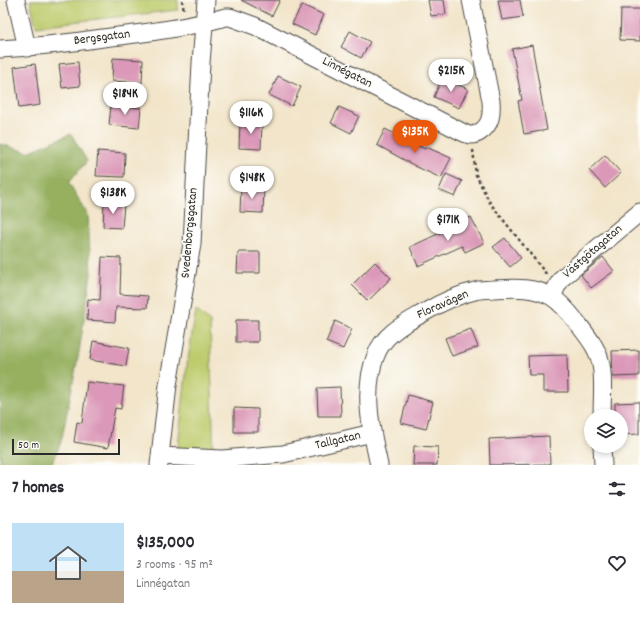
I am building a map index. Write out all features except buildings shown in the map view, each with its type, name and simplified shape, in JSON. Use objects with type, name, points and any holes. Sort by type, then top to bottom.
[{"type":"street","points":[[16,0],[27,48]]},
{"type":"street","name":"Svedenborgsgatan","points":[[159,460],[168,386],[192,244],[206,0]]},
{"type":"street","points":[[471,0],[491,101],[492,113],[490,121],[479,132]]},
{"type":"street","name":"Linnégatan","points":[[204,23],[226,17],[255,26],[462,132],[479,132]]},
{"type":"street","name":"Bergsgatan","points":[[0,49],[27,48],[187,27],[204,23]]},
{"type":"street","name":"Västgötagatan","points":[[554,292],[562,278],[640,212]]},
{"type":"street","name":"Floravägen","points":[[379,465],[372,433],[369,394],[371,370],[376,353],[385,340],[397,328],[438,304],[476,290],[516,288],[554,292],[592,342],[601,364],[602,409]]},
{"type":"street","name":"Tallgatan","points":[[159,460],[223,462],[283,454],[372,433]]},
{"type":"street","points":[[602,453],[603,465]]},
{"type":"path","points":[[182,0],[187,27]]},
{"type":"path","points":[[479,132],[476,175],[490,203],[540,267],[554,292]]},
{"type":"green space","points":[[30,0],[178,0],[178,10],[36,26]]},
{"type":"green space","points":[[71,134],[87,161],[69,183],[88,215],[91,274],[79,352],[61,442],[51,465],[0,465],[0,144],[28,152]]},
{"type":"green space","points":[[196,310],[210,322],[214,465],[176,465],[187,365]]}]
